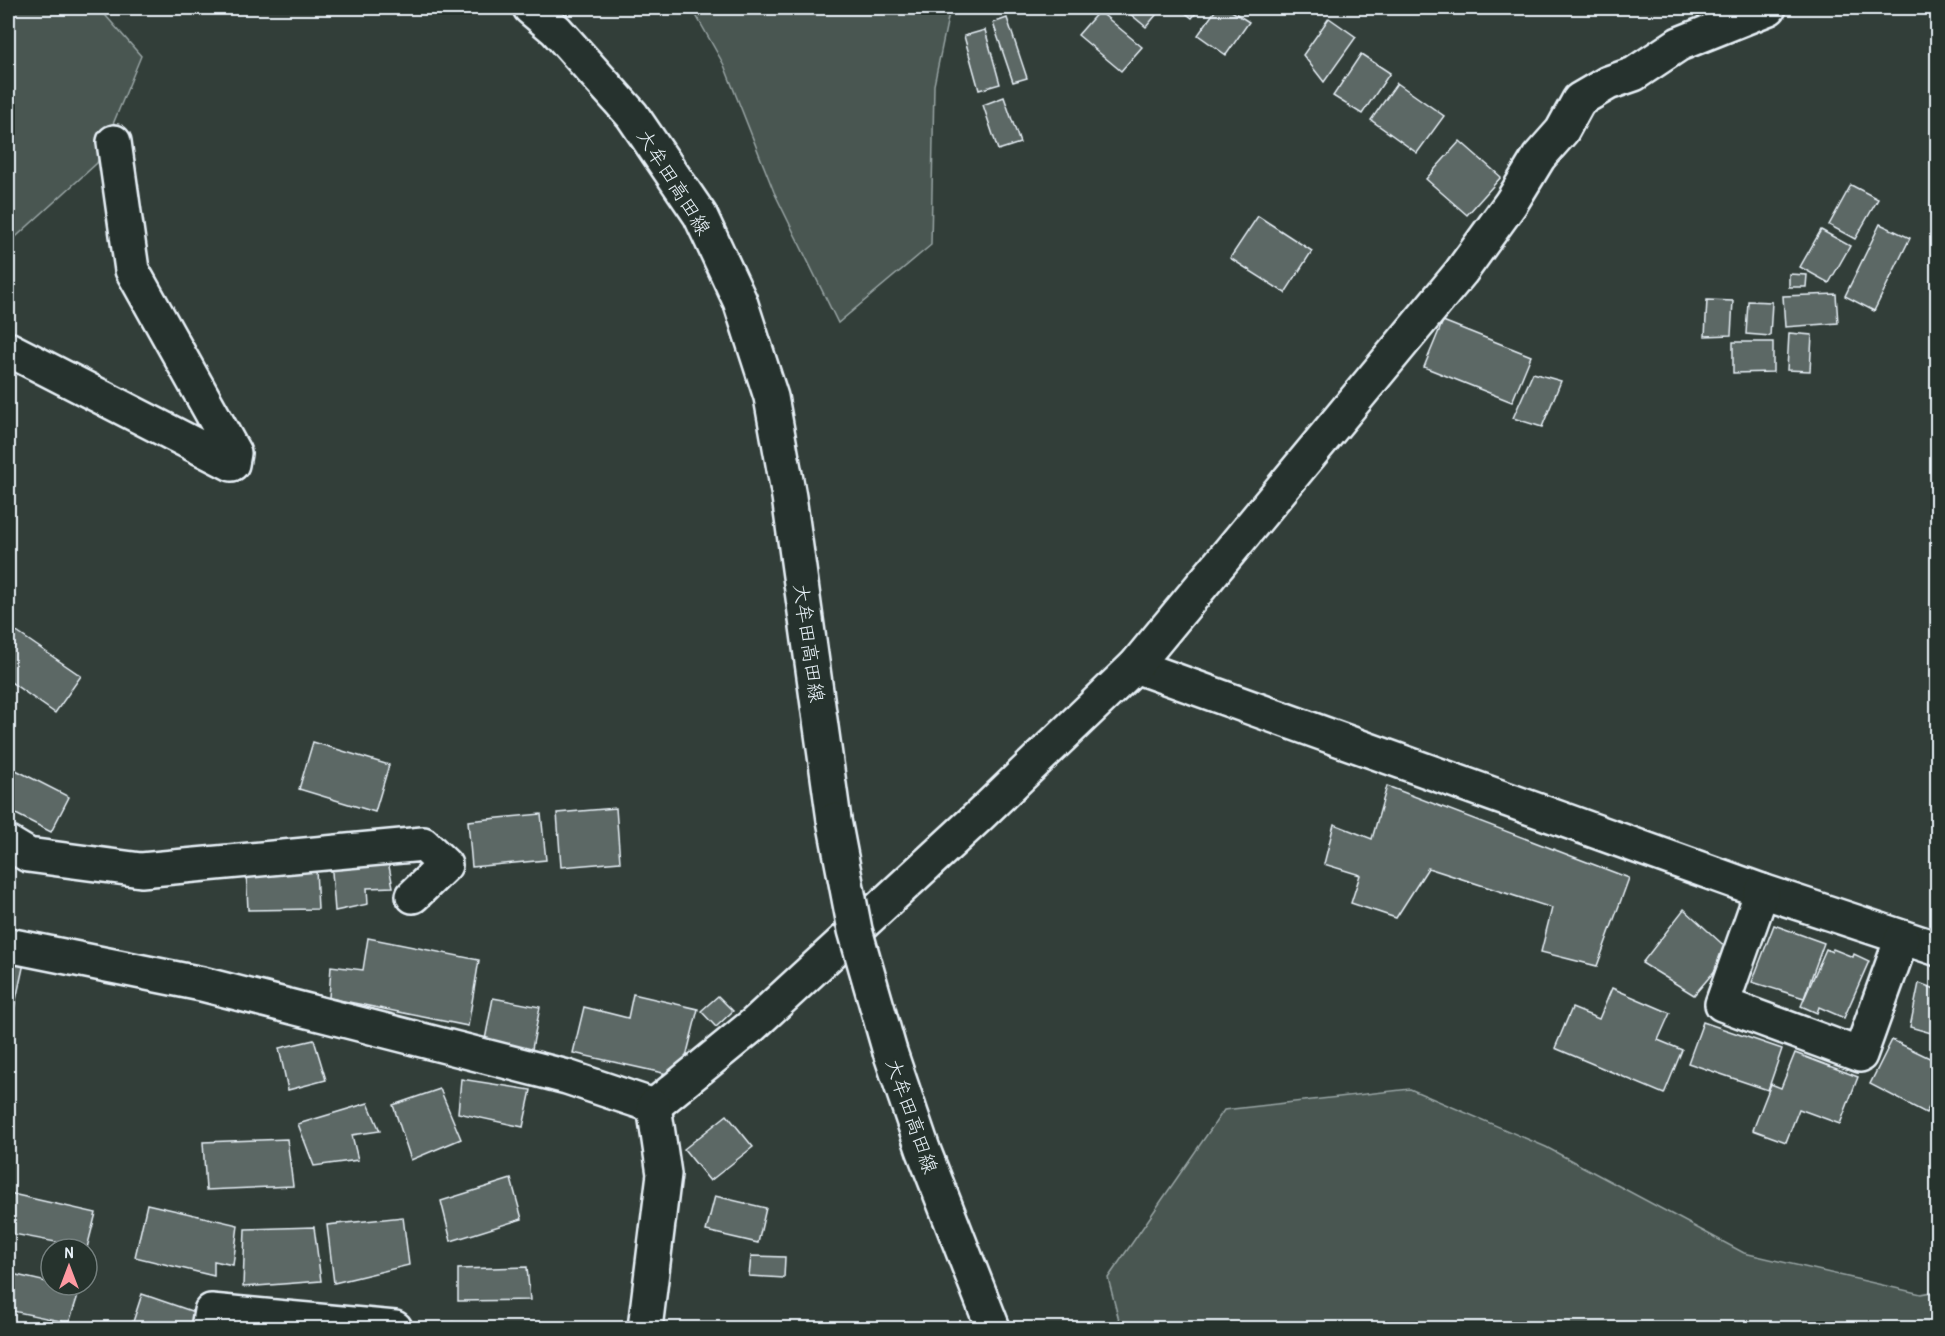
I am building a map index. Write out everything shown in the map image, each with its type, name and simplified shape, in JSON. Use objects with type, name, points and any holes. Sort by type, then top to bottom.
[{"type":"street","name":"大牟田高田線","points":[[530,8],[556,30],[632,115],[700,215],[740,302],[771,397],[789,497],[834,820],[855,930],[890,1052],[923,1149],[993,1329]]},
{"type":"street","points":[[654,1106],[761,1017],[978,817],[1135,666],[1461,272],[1511,203],[1539,157],[1562,131],[1579,100],[1608,83],[1634,74],[1679,44],[1769,8]]},
{"type":"street","points":[[8,349],[232,464],[234,453],[132,270],[114,142]]},
{"type":"street","points":[[1135,666],[1762,891],[1938,949]]},
{"type":"street","points":[[8,843],[28,855],[141,870],[423,844],[445,865],[413,896]]},
{"type":"street","points":[[1762,891],[1722,1004],[1860,1055],[1902,938]]},
{"type":"street","points":[[8,945],[202,984],[567,1077],[654,1106]]},
{"type":"street","points":[[645,1329],[664,1174],[654,1106]]},
{"type":"street","points":[[208,1329],[211,1311],[395,1329]]},
{"type":"shaded area","points":[[8,8],[99,8],[141,56],[97,163],[8,244]]},
{"type":"shaded area","points":[[692,8],[950,8],[934,85],[931,245],[838,323],[774,192],[724,65]]},
{"type":"shaded area","points":[[1410,1089],[1546,1147],[1744,1253],[1921,1294],[1937,1291],[1937,1328],[1121,1328],[1108,1278],[1224,1110]]},
{"type":"building","points":[[1123,8],[1162,8],[1146,27]]},
{"type":"building","points":[[1179,8],[1200,8],[1192,18]]},
{"type":"building","points":[[1217,8],[1227,8],[1249,22],[1226,55],[1198,35]]},
{"type":"building","points":[[1099,11],[1142,47],[1121,71],[1078,35]]},
{"type":"building","points":[[1007,18],[1027,78],[1013,82],[993,23]]},
{"type":"building","points":[[1329,18],[1356,37],[1324,82],[1303,55]]},
{"type":"building","points":[[985,30],[1000,84],[979,90],[964,36]]},
{"type":"building","points":[[1361,54],[1390,73],[1362,114],[1333,96]]},
{"type":"building","points":[[1397,83],[1444,116],[1417,153],[1371,120]]},
{"type":"building","points":[[1004,97],[1020,143],[998,150],[983,105]]},
{"type":"building","points":[[1460,141],[1501,177],[1467,215],[1426,179]]},
{"type":"building","points":[[1851,185],[1878,199],[1855,239],[1829,225]]},
{"type":"building","points":[[1258,216],[1312,251],[1285,293],[1230,258]]},
{"type":"building","points":[[1880,224],[1910,238],[1874,311],[1845,296]]},
{"type":"building","points":[[1821,230],[1850,246],[1829,283],[1800,267]]},
{"type":"building","points":[[1789,274],[1807,275],[1806,287],[1789,287]]},
{"type":"building","points":[[1836,294],[1838,323],[1785,327],[1783,296]]},
{"type":"building","points":[[1707,300],[1733,301],[1731,335],[1705,336]]},
{"type":"building","points":[[1748,301],[1772,302],[1770,336],[1746,334]]},
{"type":"building","points":[[1443,321],[1531,356],[1512,402],[1424,367]]},
{"type":"building","points":[[1789,333],[1812,335],[1810,371],[1787,370]]},
{"type":"building","points":[[1733,342],[1773,342],[1773,372],[1733,373]]},
{"type":"building","points":[[1533,373],[1561,381],[1542,427],[1513,418]]},
{"type":"building","points":[[8,626],[81,676],[55,713],[8,680]]},
{"type":"building","points":[[313,742],[389,765],[375,812],[299,789]]},
{"type":"building","points":[[8,766],[69,797],[51,832],[8,810]]},
{"type":"building","points":[[1387,786],[1629,878],[1597,966],[1541,952],[1552,908],[1428,868],[1396,918],[1351,903],[1360,875],[1324,864],[1334,824],[1372,839]]},
{"type":"building","points":[[616,808],[620,862],[561,867],[557,813]]},
{"type":"building","points":[[541,814],[546,860],[472,867],[468,821]]},
{"type":"building","points":[[387,856],[393,887],[367,888],[368,904],[335,911],[331,859]]},
{"type":"building","points":[[246,868],[316,869],[318,909],[248,910]]},
{"type":"building","points":[[1684,909],[1731,952],[1694,995],[1642,963]]},
{"type":"building","points":[[1774,925],[1824,943],[1804,998],[1752,982]]},
{"type":"building","points":[[368,938],[479,960],[468,1026],[329,998],[331,966],[363,970]]},
{"type":"building","points":[[1826,949],[1832,952],[1833,949],[1853,957],[1854,954],[1869,961],[1844,1018],[1819,1007],[1817,1013],[1801,1006]]},
{"type":"building","points":[[8,959],[24,963],[9,1032],[8,1031]]},
{"type":"building","points":[[1919,983],[1938,990],[1938,1035],[1910,1027]]},
{"type":"building","points":[[1612,988],[1670,1013],[1658,1040],[1682,1050],[1664,1094],[1555,1048],[1572,1008],[1599,1019]]},
{"type":"building","points":[[633,994],[698,1009],[681,1077],[573,1053],[584,1007],[628,1018]]},
{"type":"building","points":[[718,996],[733,1011],[716,1027],[701,1011]]},
{"type":"building","points":[[493,998],[540,1007],[531,1054],[484,1045]]},
{"type":"building","points":[[1703,1022],[1782,1049],[1768,1090],[1688,1063]]},
{"type":"building","points":[[314,1040],[326,1080],[288,1090],[279,1048]]},
{"type":"building","points":[[1892,1040],[1938,1062],[1938,1090],[1926,1113],[1870,1084]]},
{"type":"building","points":[[1795,1053],[1858,1077],[1840,1124],[1799,1109],[1786,1142],[1753,1130],[1771,1084],[1781,1088]]},
{"type":"building","points":[[461,1079],[531,1090],[523,1127],[458,1113]]},
{"type":"building","points":[[440,1089],[461,1139],[411,1160],[393,1105]]},
{"type":"building","points":[[368,1103],[380,1131],[352,1135],[358,1160],[314,1166],[298,1124]]},
{"type":"building","points":[[727,1115],[753,1147],[710,1181],[684,1149]]},
{"type":"building","points":[[287,1139],[293,1186],[206,1190],[203,1142]]},
{"type":"building","points":[[511,1179],[522,1219],[451,1241],[441,1201]]},
{"type":"building","points":[[8,1193],[96,1213],[90,1237],[39,1237],[39,1239],[8,1233]]},
{"type":"building","points":[[715,1196],[766,1208],[758,1243],[706,1231]]},
{"type":"building","points":[[147,1204],[238,1225],[233,1265],[214,1261],[214,1276],[135,1257]]},
{"type":"building","points":[[403,1217],[409,1265],[334,1283],[327,1225]]},
{"type":"building","points":[[314,1227],[321,1281],[243,1287],[245,1229]]},
{"type":"building","points":[[751,1256],[785,1257],[784,1278],[749,1276]]},
{"type":"building","points":[[527,1267],[530,1300],[458,1301],[458,1269]]},
{"type":"building","points":[[8,1273],[39,1280],[39,1297],[77,1297],[69,1323],[8,1310]]},
{"type":"building","points":[[142,1294],[203,1315],[198,1328],[131,1328]]},
{"type":"building","points":[[452,1322],[481,1328],[450,1328]]}]
